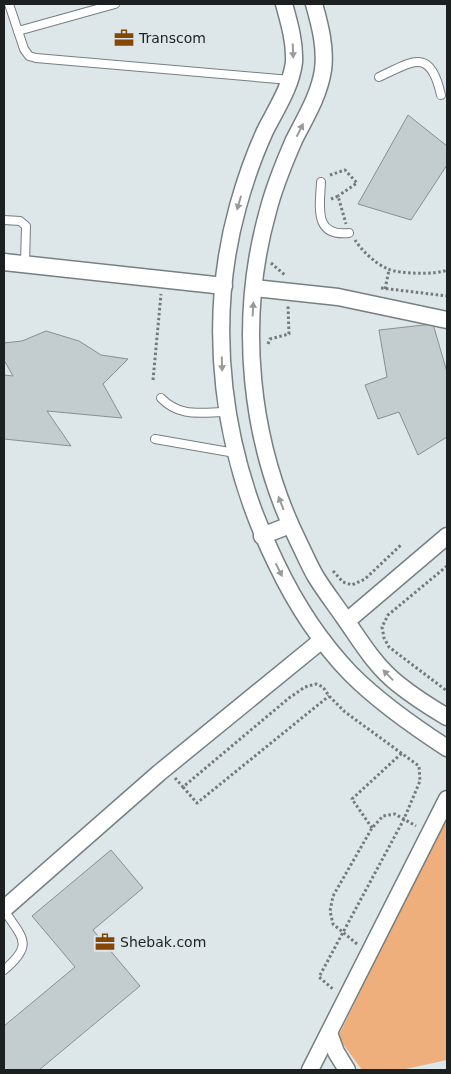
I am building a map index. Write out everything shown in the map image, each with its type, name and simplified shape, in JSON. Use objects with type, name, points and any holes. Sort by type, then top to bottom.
[{"type":"street","points":[[284,4],[293,43],[294,61],[290,80],[265,132],[244,188],[230,246],[224,286],[222,370],[227,412],[235,453],[247,495],[262,536],[290,591],[322,640],[351,673],[387,706],[447,748]]},
{"type":"street","points":[[314,4],[324,50],[321,77],[313,103],[294,141],[273,193],[259,250],[254,288],[251,343],[254,397],[262,441],[274,484],[290,526],[315,576],[368,654],[396,683],[447,717]]},
{"type":"street","points":[[4,262],[224,286]]},
{"type":"street","points":[[254,288],[338,297],[447,320]]},
{"type":"street","points":[[262,536],[290,526]]},
{"type":"street","points":[[347,621],[447,536]]},
{"type":"street","points":[[4,910],[166,767],[322,640]]},
{"type":"street","points":[[310,1070],[447,799]]},
{"type":"street","points":[[329,1033],[336,1052],[347,1070]]},
{"type":"lane","points":[[9,4],[24,49],[29,56],[36,58],[290,80]]},
{"type":"lane","points":[[18,31],[115,4]]},
{"type":"lane","points":[[379,77],[411,62],[422,62],[434,72],[441,95]]},
{"type":"lane","points":[[321,182],[319,213],[322,223],[329,230],[339,234],[350,232]]},
{"type":"lane","points":[[4,220],[20,221],[26,226],[25,264]]},
{"type":"lane","points":[[161,398],[175,409],[183,412],[227,412]]},
{"type":"lane","points":[[155,439],[235,453]]},
{"type":"lane","points":[[4,910],[21,937],[23,944],[17,959],[4,970]]},
{"type":"path","points":[[320,203],[338,196],[356,183],[345,170],[329,175]]},
{"type":"path","points":[[338,196],[341,211],[359,247],[389,270],[410,273],[444,272],[447,270]]},
{"type":"path","points":[[266,351],[270,339],[289,334],[287,277],[270,262],[270,256]]},
{"type":"path","points":[[382,306],[389,270]]},
{"type":"path","points":[[153,380],[162,279]]},
{"type":"path","points":[[375,288],[447,296]]},
{"type":"path","points":[[330,569],[343,582],[352,584],[364,579],[402,544]]},
{"type":"path","points":[[447,566],[388,615],[382,627],[384,638],[389,647],[447,691]]},
{"type":"path","points":[[183,787],[289,698],[306,687],[316,684],[323,687],[345,712],[419,766],[420,781],[404,819],[319,977],[346,1000]]},
{"type":"path","points":[[166,767],[197,803],[329,696]]},
{"type":"path","points":[[372,828],[352,799],[402,753]]},
{"type":"path","points":[[369,954],[333,924],[330,911],[333,896],[372,828],[383,816],[395,814],[430,833]]},
{"type":"shaded area","points":[[447,814],[447,1060],[401,1070],[362,1070],[338,1037]]},
{"type":"building","points":[[408,115],[447,146],[447,165],[411,220],[358,204]]},
{"type":"building","points":[[433,324],[447,372],[447,437],[418,455],[399,412],[378,419],[365,385],[387,377],[379,330]]},
{"type":"building","points":[[46,331],[79,341],[101,355],[128,359],[103,384],[122,418],[47,411],[71,446],[4,439],[4,375],[13,376],[4,360],[4,343],[22,341]]},
{"type":"building","points":[[111,850],[143,888],[93,930],[140,986],[39,1070],[4,1070],[4,1026],[75,967],[32,916]]},
{"type":"place","name":"Transcom","points":[[124,38]]},
{"type":"place","name":"Shebak.com","points":[[105,942]]}]
